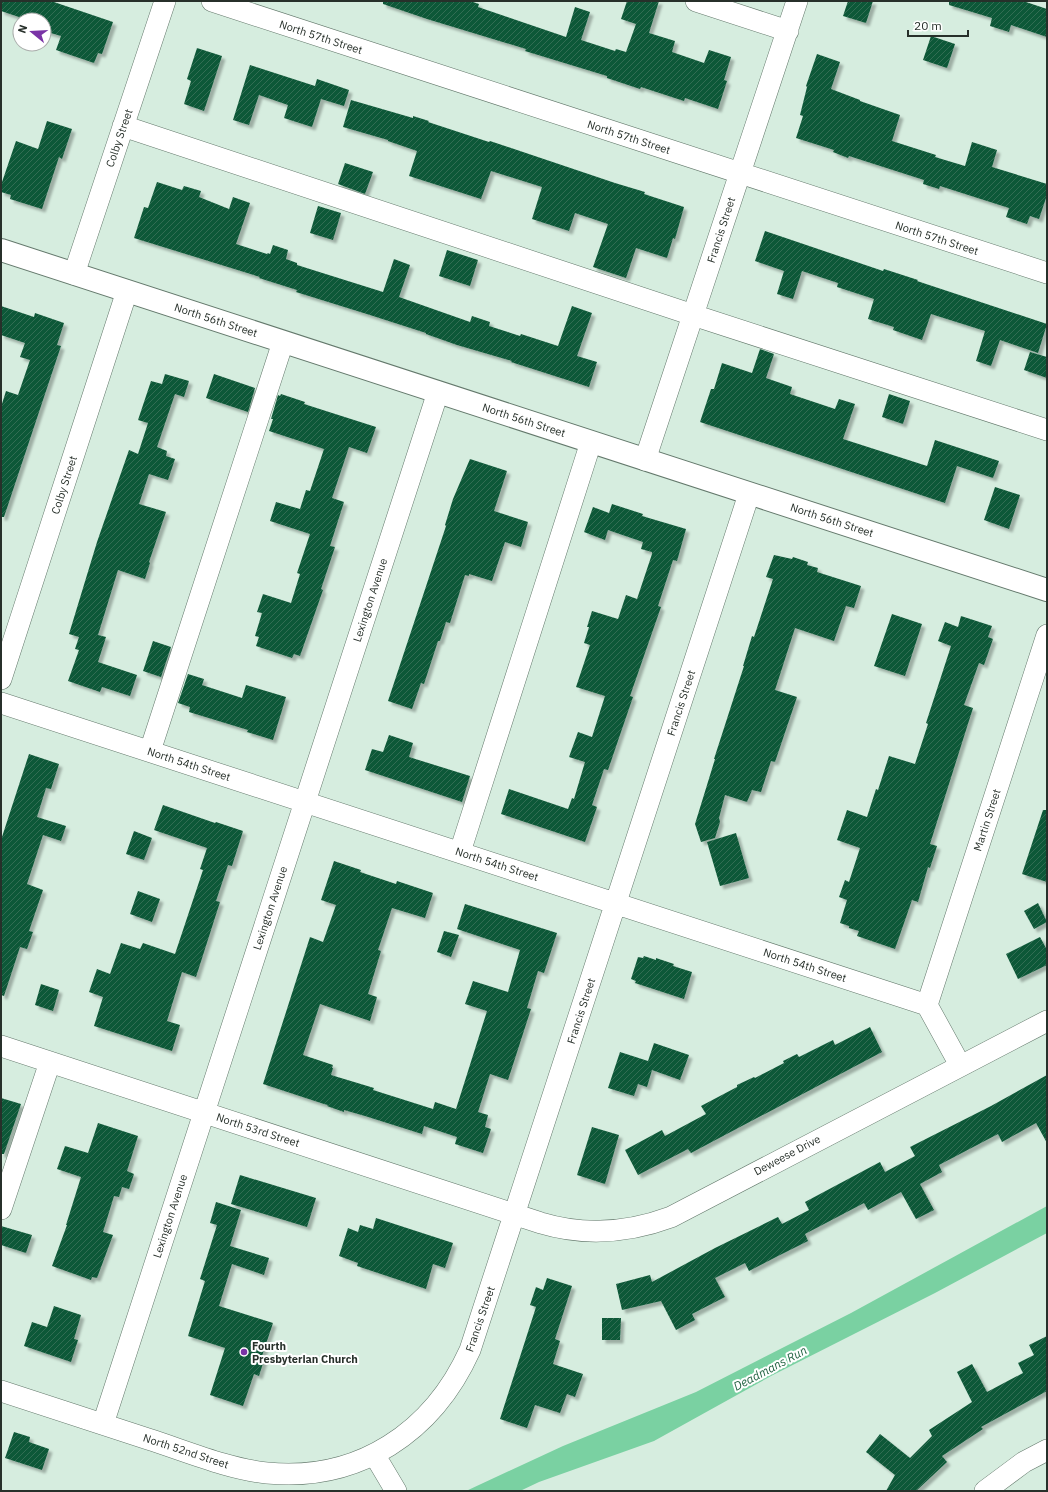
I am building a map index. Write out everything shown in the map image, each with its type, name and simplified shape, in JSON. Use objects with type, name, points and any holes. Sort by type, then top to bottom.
[{"type":"main road","name":"North 56th Street","points":[[1,250],[1047,590]]},
{"type":"street","name":"Colby Street","points":[[74,274],[165,1]]},
{"type":"street","name":"North 57th Street","points":[[212,1],[1047,273]]},
{"type":"street","points":[[696,1],[788,31]]},
{"type":"street","name":"Francis Street","points":[[645,460],[798,1]]},
{"type":"street","points":[[123,126],[693,315],[1047,430]]},
{"type":"street","name":"Colby Street","points":[[1,679],[127,291]]},
{"type":"street","points":[[150,751],[283,342]]},
{"type":"street","name":"Lexington Avenue","points":[[103,1424],[438,392]]},
{"type":"street","points":[[460,852],[591,442]]},
{"type":"street","name":"Francis Street","points":[[374,1454],[408,1433],[430,1413],[443,1398],[470,1350],[749,494]]},
{"type":"street","name":"Martin Street","points":[[927,1005],[1047,635]]},
{"type":"street","name":"North 54th Street","points":[[1,703],[927,1005]]},
{"type":"street","points":[[927,1005],[960,1065]]},
{"type":"street","name":"Deweese Drive","points":[[514,1215],[557,1227],[587,1232],[626,1229],[656,1222],[671,1216],[1047,1021]]},
{"type":"street","name":"North 53rd Street","points":[[1,1046],[514,1215]]},
{"type":"street","points":[[1,1209],[50,1062]]},
{"type":"street","name":"North 52nd Street","points":[[1,1391],[224,1464],[268,1473],[296,1473],[332,1470],[374,1454]]},
{"type":"street","points":[[985,1491],[1024,1462],[1047,1450]]},
{"type":"street","points":[[374,1454],[396,1491]]},
{"type":"water","name":"Deadmans Run","points":[[1047,1206],[1047,1233],[935,1293],[771,1376],[654,1441],[539,1482],[520,1491],[466,1491],[563,1446],[696,1392],[851,1313]]},
{"type":"building","points":[[1,1],[51,1],[113,22],[102,54],[98,53],[94,63],[56,50],[61,36],[52,33],[52,12],[12,12],[12,15],[1,11]]},
{"type":"building","points":[[383,1],[470,1],[479,4],[478,7],[566,37],[575,7],[590,12],[581,40],[615,51],[616,49],[626,52],[636,24],[621,19],[627,1],[659,1],[649,33],[675,41],[672,52],[704,63],[709,50],[731,57],[724,80],[727,81],[718,109],[685,98],[684,101],[641,87],[640,89],[607,78],[607,76],[525,51],[526,49],[383,4]]},
{"type":"building","points":[[848,1],[873,1],[866,23],[843,16]]},
{"type":"building","points":[[949,1],[1023,1],[1047,9],[1047,37],[1011,25],[1009,32],[990,26],[992,18],[949,5]]},
{"type":"building","points":[[931,36],[955,44],[947,68],[923,60]]},
{"type":"building","points":[[197,48],[222,56],[204,111],[184,104],[191,81],[187,79]]},
{"type":"building","points":[[817,54],[840,62],[831,89],[900,115],[892,141],[936,155],[935,157],[965,166],[972,142],[997,150],[992,167],[1047,184],[1047,195],[1039,219],[1030,216],[1027,224],[1006,217],[1009,208],[940,186],[939,189],[923,184],[924,180],[849,156],[848,158],[833,152],[834,150],[796,138],[803,116],[800,115],[806,86]]},
{"type":"building","points":[[250,65],[315,86],[317,79],[349,90],[344,106],[321,99],[312,127],[284,118],[288,105],[259,95],[249,125],[233,120]]},
{"type":"building","points":[[351,100],[413,118],[413,116],[429,121],[428,122],[645,192],[644,194],[684,207],[675,239],[673,238],[667,258],[636,248],[626,278],[593,267],[608,224],[575,213],[569,231],[532,219],[542,187],[491,171],[481,199],[409,176],[417,151],[388,140],[343,127]]},
{"type":"building","points":[[47,121],[72,129],[62,159],[59,157],[42,209],[10,199],[11,195],[1,192],[1,185],[16,141],[38,149]]},
{"type":"building","points":[[345,163],[373,172],[365,194],[338,184]]},
{"type":"building","points":[[157,182],[182,190],[184,186],[201,191],[199,197],[229,209],[233,197],[250,203],[236,244],[267,254],[270,254],[273,245],[288,250],[286,259],[297,263],[297,265],[383,292],[394,259],[410,265],[399,297],[470,322],[472,316],[490,322],[489,326],[520,336],[521,334],[558,346],[572,306],[592,313],[577,356],[597,362],[589,387],[296,292],[297,290],[259,278],[260,277],[134,238],[144,207],[148,208]]},
{"type":"building","points":[[318,206],[341,213],[333,240],[310,233]]},
{"type":"building","points":[[765,231],[883,271],[884,269],[918,280],[917,281],[1047,324],[1038,353],[1000,340],[991,366],[976,361],[985,331],[931,314],[922,340],[893,330],[894,327],[868,319],[874,299],[837,287],[838,283],[802,271],[793,299],[777,294],[784,271],[755,261]]},
{"type":"building","points":[[447,250],[478,260],[470,286],[439,276]]},
{"type":"building","points":[[1,306],[34,317],[35,313],[64,323],[57,345],[61,346],[4,517],[1,517],[1,407],[6,391],[18,395],[30,360],[20,357],[25,343],[1,335]]},
{"type":"building","points":[[760,349],[774,354],[766,378],[792,387],[790,394],[835,409],[839,399],[855,404],[843,439],[927,466],[935,440],[999,461],[993,478],[957,466],[945,503],[700,422],[711,389],[714,389],[722,363],[752,373]]},
{"type":"building","points":[[1030,352],[1047,357],[1047,378],[1024,370]]},
{"type":"building","points":[[165,374],[189,381],[184,397],[175,394],[157,447],[167,451],[166,456],[175,459],[168,480],[149,474],[139,504],[166,512],[149,562],[150,563],[145,579],[118,570],[98,635],[106,637],[98,662],[137,675],[130,696],[102,687],[100,692],[68,681],[79,650],[75,649],[79,637],[69,634],[97,542],[129,450],[138,454],[148,423],[138,420],[151,381],[162,384]]},
{"type":"building","points":[[214,374],[255,388],[248,412],[206,398]]},
{"type":"building","points":[[281,394],[305,402],[304,404],[376,427],[367,453],[349,447],[332,498],[344,502],[330,546],[335,547],[321,589],[323,590],[300,656],[294,654],[292,658],[256,646],[259,637],[255,636],[262,613],[257,612],[263,594],[291,603],[300,574],[297,573],[310,534],[270,521],[276,502],[300,509],[306,490],[310,491],[324,449],[269,431],[278,395],[280,396]]},
{"type":"building","points":[[889,394],[910,401],[903,424],[882,417]]},
{"type":"building","points":[[470,459],[507,471],[494,511],[528,522],[521,547],[505,542],[492,581],[469,574],[469,576],[465,575],[450,623],[446,622],[424,684],[421,683],[412,709],[388,701],[446,526],[445,525],[453,499]]},
{"type":"building","points":[[995,487],[1020,495],[1009,529],[984,520]]},
{"type":"building","points":[[612,504],[643,514],[642,516],[686,529],[677,561],[673,560],[658,606],[661,607],[630,696],[633,697],[608,770],[604,769],[592,805],[597,807],[585,842],[501,814],[509,789],[568,809],[572,798],[574,799],[585,762],[569,757],[578,732],[592,737],[605,696],[576,687],[590,645],[584,643],[592,611],[618,619],[626,595],[637,599],[652,554],[652,552],[641,549],[643,542],[608,530],[605,540],[584,532],[593,507],[609,513]]},
{"type":"building","points":[[774,555],[792,559],[793,557],[808,562],[807,565],[818,568],[817,572],[861,586],[854,608],[846,606],[834,641],[795,628],[775,690],[797,697],[775,762],[771,761],[761,792],[752,790],[747,802],[725,795],[719,818],[720,822],[715,838],[701,842],[695,824],[752,636],[754,637],[773,579],[766,577]]},
{"type":"building","points":[[892,614],[922,624],[905,676],[874,666]]},
{"type":"building","points":[[961,616],[992,626],[988,637],[993,639],[984,665],[979,663],[964,705],[973,708],[930,844],[937,846],[930,868],[928,867],[918,902],[912,900],[895,949],[857,936],[859,931],[840,923],[847,900],[839,897],[845,880],[849,882],[860,848],[837,840],[847,810],[867,817],[889,756],[915,764],[928,724],[926,723],[951,646],[938,641],[945,622],[958,627]]},
{"type":"building","points":[[153,641],[171,647],[161,677],[143,671]]},
{"type":"building","points":[[188,674],[204,679],[202,685],[242,698],[246,685],[286,697],[273,740],[247,732],[248,730],[189,712],[190,707],[178,703]]},
{"type":"building","points":[[389,735],[413,743],[409,757],[470,776],[462,802],[365,770],[372,749],[383,752]]},
{"type":"building","points":[[29,754],[59,764],[51,789],[46,788],[37,817],[66,826],[61,841],[43,835],[27,884],[43,890],[29,931],[33,932],[27,949],[20,947],[4,996],[1,995],[1,840]]},
{"type":"building","points":[[163,805],[243,831],[232,866],[228,865],[216,901],[220,902],[196,977],[182,972],[167,1021],[180,1025],[172,1051],[94,1026],[103,997],[89,992],[97,969],[110,974],[121,943],[140,949],[143,943],[175,954],[203,870],[200,869],[207,848],[154,830]]},
{"type":"building","points":[[1043,810],[1047,810],[1047,882],[1022,874]]},
{"type":"building","points":[[134,831],[152,838],[144,860],[126,854]]},
{"type":"building","points":[[736,833],[749,878],[720,886],[707,842]]},
{"type":"building","points":[[334,861],[361,870],[360,872],[396,884],[397,881],[433,893],[425,918],[392,908],[378,950],[381,951],[368,994],[377,997],[370,1021],[320,1004],[303,1055],[333,1065],[331,1075],[374,1088],[373,1090],[433,1109],[435,1102],[456,1109],[487,1011],[465,1004],[473,981],[508,992],[520,950],[457,929],[465,904],[557,933],[544,973],[538,971],[527,1008],[531,1009],[508,1080],[490,1074],[478,1112],[488,1115],[485,1127],[491,1129],[483,1153],[455,1144],[457,1137],[424,1126],[422,1134],[344,1110],[344,1112],[327,1106],[328,1105],[263,1084],[310,937],[323,942],[336,905],[321,900]]},
{"type":"building","points":[[138,891],[160,899],[152,922],[130,914]]},
{"type":"building","points":[[1038,903],[1047,922],[1034,929],[1024,911]]},
{"type":"building","points":[[444,931],[459,935],[451,957],[437,952]]},
{"type":"building","points":[[1040,937],[1047,950],[1047,965],[1018,979],[1006,954]]},
{"type":"building","points":[[644,956],[674,964],[673,966],[692,972],[684,999],[635,983],[636,981],[631,979],[638,957],[643,958]]},
{"type":"building","points":[[41,984],[59,990],[53,1011],[35,1005]]},
{"type":"building","points":[[870,1027],[882,1052],[691,1153],[688,1149],[638,1175],[625,1150],[662,1130],[665,1136],[706,1114],[701,1106],[737,1087],[737,1085],[754,1077],[755,1078],[784,1063],[783,1061],[797,1054],[799,1057],[833,1040],[835,1045]]},
{"type":"building","points":[[654,1043],[689,1055],[680,1080],[652,1070],[647,1087],[638,1084],[634,1096],[608,1088],[620,1052],[648,1061]]},
{"type":"building","points":[[1047,1075],[1047,1143],[1036,1123],[1002,1142],[998,1134],[939,1165],[942,1172],[920,1184],[934,1210],[916,1219],[901,1192],[868,1210],[864,1203],[805,1234],[808,1241],[749,1271],[745,1263],[715,1278],[725,1297],[692,1314],[695,1320],[676,1330],[661,1301],[622,1310],[616,1284],[650,1275],[652,1282],[715,1248],[778,1217],[782,1224],[809,1210],[805,1202],[880,1162],[885,1172],[915,1156],[910,1147],[991,1106]]},
{"type":"building","points":[[1,1098],[21,1104],[4,1154],[1,1154]]},
{"type":"building","points":[[98,1123],[138,1136],[127,1171],[134,1174],[129,1189],[122,1187],[119,1197],[114,1196],[103,1232],[113,1235],[97,1278],[92,1277],[91,1280],[52,1266],[67,1225],[81,1177],[57,1169],[65,1146],[88,1153]]},
{"type":"building","points":[[592,1127],[619,1135],[605,1184],[577,1175]]},
{"type":"building","points":[[240,1175],[316,1198],[307,1227],[231,1204]]},
{"type":"building","name":"Fourth Presbyterian Church","points":[[216,1202],[241,1210],[230,1246],[269,1258],[264,1275],[232,1264],[219,1306],[273,1323],[262,1356],[265,1357],[259,1376],[254,1374],[243,1406],[210,1395],[225,1348],[188,1336],[205,1281],[200,1279],[217,1225],[210,1223]]},
{"type":"building","points":[[376,1218],[453,1243],[445,1268],[433,1264],[426,1289],[357,1266],[358,1263],[339,1256],[348,1228],[358,1232],[360,1225],[373,1229]]},
{"type":"building","points":[[1,1226],[32,1235],[26,1253],[1,1245]]},
{"type":"building","points":[[547,1278],[572,1286],[555,1339],[560,1341],[553,1364],[583,1374],[575,1397],[567,1394],[560,1413],[535,1405],[527,1428],[500,1419],[536,1307],[530,1305],[536,1287],[543,1290]]},
{"type":"building","points":[[54,1306],[81,1315],[74,1339],[78,1340],[71,1362],[24,1346],[32,1322],[47,1327]]},
{"type":"building","points":[[602,1318],[621,1318],[620,1340],[602,1340]]},
{"type":"building","points":[[1047,1336],[1047,1391],[981,1427],[983,1429],[942,1456],[947,1462],[916,1491],[886,1491],[895,1475],[866,1452],[880,1434],[910,1458],[932,1436],[929,1430],[972,1402],[957,1372],[972,1364],[987,1392],[1023,1373],[1018,1363],[1034,1355],[1029,1345]]},
{"type":"building","points":[[14,1432],[30,1437],[29,1442],[49,1449],[42,1470],[5,1458]]},
{"type":"place","name":"Fourth Presbyterian Church","points":[[244,1352]]}]
